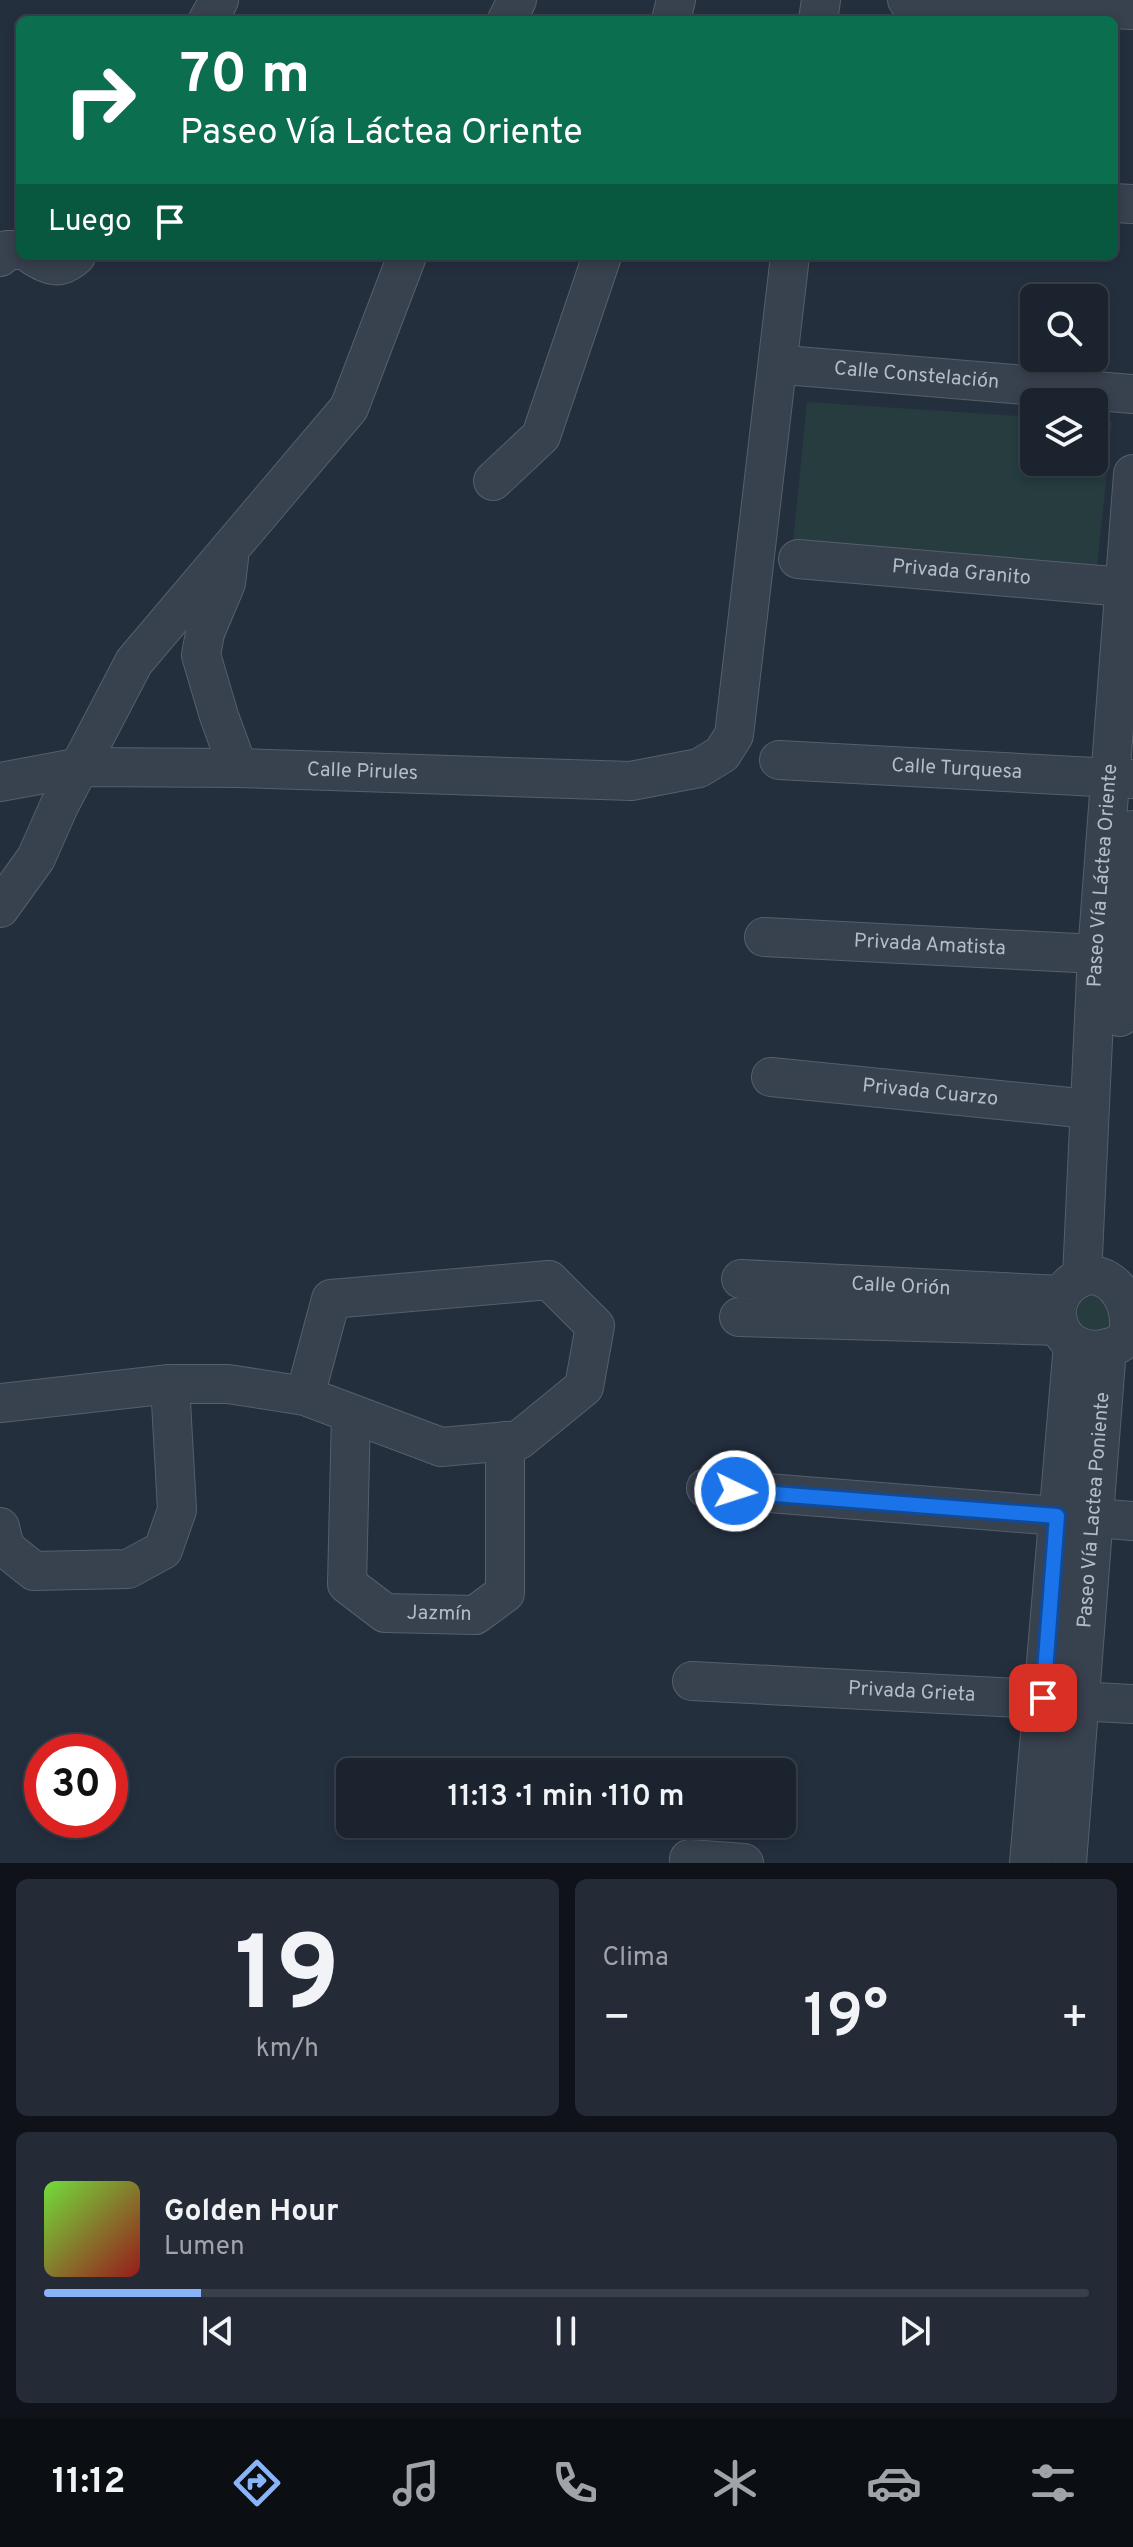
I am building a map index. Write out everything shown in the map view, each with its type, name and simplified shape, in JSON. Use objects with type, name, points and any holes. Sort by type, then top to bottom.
[{"type":"street","points":[[907,0],[1133,10]]},
{"type":"street","points":[[40,260],[50,266],[66,265],[72,260]]},
{"type":"street","points":[[0,908],[36,858],[59,806],[134,662],[349,408],[405,260]]},
{"type":"street","points":[[493,481],[541,436],[601,260]]},
{"type":"street","name":"Calle Pirules","points":[[0,782],[81,767],[238,768],[631,781],[699,768],[722,754],[734,735],[790,260]]},
{"type":"street","name":"Calle Constelación","points":[[797,366],[1133,394]]},
{"type":"street","name":"Paseo Vía Láctea Oriente","points":[[1029,1863],[1057,1516],[1101,1313],[1089,1109],[1118,958],[1124,587],[1133,474]]},
{"type":"street","points":[[230,550],[226,583],[205,633],[201,655],[238,768]]},
{"type":"street","name":"Privada Granito","points":[[798,559],[1124,587]]},
{"type":"street","name":"Calle Turquesa","points":[[779,760],[1122,778]]},
{"type":"street","name":"Paseo Vía Lactea Poniente","points":[[1067,1863],[1095,1518],[1101,1313],[1118,958],[1133,830]]},
{"type":"street","name":"Privada Amatista","points":[[764,937],[1118,958]]},
{"type":"street","name":"Privada Cuarzo","points":[[771,1077],[1089,1109]]},
{"type":"street","name":"Calle Orión","points":[[741,1279],[1101,1313]]},
{"type":"street","points":[[0,1412],[170,1384],[228,1384],[305,1396],[441,1447],[519,1440],[584,1387],[595,1326],[549,1280],[331,1299],[305,1396]]},
{"type":"street","name":"Calle Orión","points":[[739,1317],[1101,1313]]},
{"type":"street","points":[[0,1527],[5,1548],[34,1571],[128,1569],[163,1550],[177,1510],[170,1384]]},
{"type":"street","name":"Jazmín","points":[[351,1414],[347,1584],[385,1613],[475,1615],[505,1593],[505,1441]]},
{"type":"street","points":[[706,1488],[1057,1516]]},
{"type":"street","points":[[1095,1518],[1133,1521]]},
{"type":"street","name":"Privada Grieta","points":[[692,1681],[1133,1704]]},
{"type":"street","points":[[689,1859],[744,1863]]},
{"type":"green space","points":[[807,402],[1020,416],[1020,476],[1106,476],[1097,567],[793,542]]},
{"type":"green space","points":[[1108,422],[1112,422],[1108,461]]},
{"type":"green space","points":[[1095,1295],[1102,1296],[1115,1323],[1101,1336],[1078,1325],[1079,1306]]},
{"type":"route","points":[[735,1491],[1057,1516],[1043,1698]]}]
